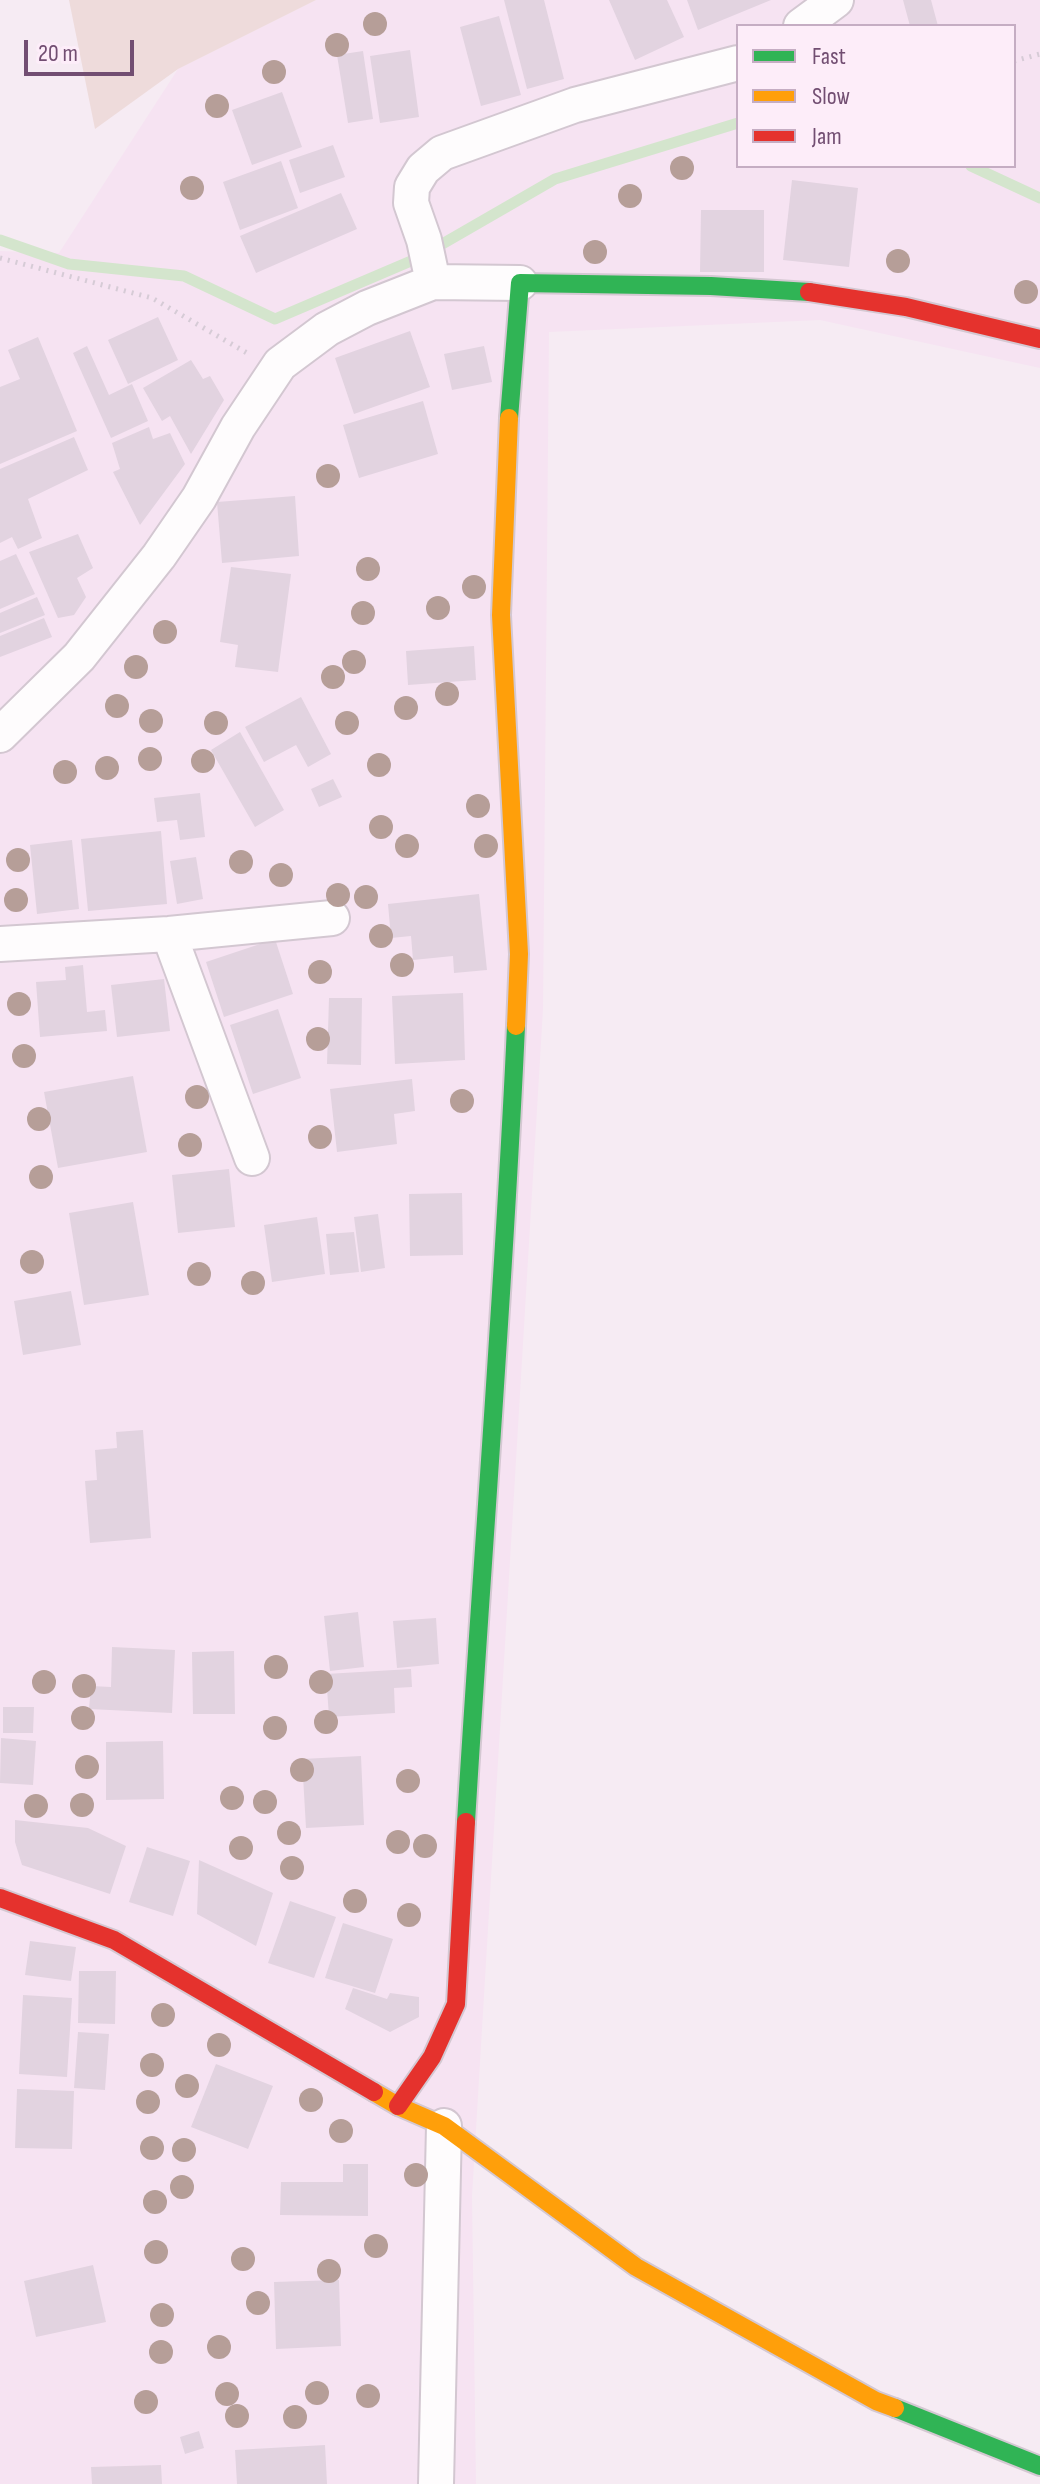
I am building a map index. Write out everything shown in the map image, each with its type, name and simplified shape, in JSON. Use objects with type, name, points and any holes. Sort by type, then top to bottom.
[{"type":"street","points":[[804,24],[836,0]]},
{"type":"street","points":[[433,282],[424,240],[411,203],[412,187],[423,169],[442,153],[575,105],[736,64]]},
{"type":"street","points":[[0,735],[79,657],[159,556],[199,498],[238,427],[280,364],[327,329],[367,308],[433,282],[644,285],[827,294],[883,303],[1040,339]]},
{"type":"street","points":[[398,2106],[430,2064],[456,2004],[483,1531],[509,1173],[519,954],[501,615],[509,406],[520,283]]},
{"type":"street","points":[[0,944],[169,934],[332,918]]},
{"type":"street","points":[[169,934],[252,1158]]},
{"type":"street","points":[[0,1898],[114,1940],[398,2106],[444,2126],[636,2267],[747,2331],[876,2401],[1040,2466]]},
{"type":"street","points":[[436,2484],[444,2126]]},
{"type":"path","points":[[1016,60],[1040,54]]},
{"type":"path","points":[[0,258],[152,298],[249,355],[280,364]]},
{"type":"shaded area","points":[[69,0],[316,0],[178,69],[95,129]]},
{"type":"shaded area","points":[[316,0],[1040,0],[1040,368],[820,320],[549,332],[543,1009],[472,2196],[476,2484],[0,2484],[0,251],[59,253],[178,69]]},
{"type":"building","points":[[504,0],[544,0],[564,79],[527,89]]},
{"type":"building","points":[[609,0],[667,0],[684,37],[635,60]]},
{"type":"building","points":[[687,0],[771,0],[698,30]]},
{"type":"building","points":[[903,0],[931,0],[937,24],[909,24]]},
{"type":"building","points":[[499,16],[521,95],[481,106],[460,27]]},
{"type":"building","points":[[410,50],[419,117],[380,123],[370,56]]},
{"type":"building","points":[[363,51],[373,119],[348,123],[337,55]]},
{"type":"building","points":[[282,92],[302,147],[252,165],[232,110]]},
{"type":"building","points":[[333,145],[345,177],[300,193],[289,160]]},
{"type":"building","points":[[281,161],[298,208],[240,230],[223,182]]},
{"type":"building","points":[[792,180],[858,188],[849,267],[783,260]]},
{"type":"building","points":[[341,193],[357,229],[256,273],[240,236]]},
{"type":"building","points":[[701,210],[764,210],[764,272],[700,272]]},
{"type":"building","points":[[158,317],[178,360],[128,384],[108,340]]},
{"type":"building","points":[[410,331],[430,387],[354,414],[335,358]]},
{"type":"building","points":[[38,337],[77,431],[0,464],[0,387],[20,379],[8,350]]},
{"type":"building","points":[[87,346],[109,395],[132,384],[148,421],[111,438],[73,353]]},
{"type":"building","points":[[484,346],[492,382],[452,390],[444,354]]},
{"type":"building","points":[[191,360],[203,379],[210,376],[224,400],[191,454],[170,416],[162,421],[143,388]]},
{"type":"building","points":[[423,401],[438,454],[359,478],[343,425]]},
{"type":"building","points":[[149,427],[153,439],[170,433],[185,464],[140,525],[113,472],[120,469],[112,443]]},
{"type":"building","points":[[74,437],[88,470],[28,499],[42,538],[18,549],[12,537],[0,543],[0,469]]},
{"type":"building","points":[[295,496],[299,556],[222,563],[217,502]]},
{"type":"building","points":[[78,534],[93,568],[77,578],[86,597],[74,615],[58,618],[29,552]]},
{"type":"building","points":[[16,554],[35,594],[0,609],[0,561]]},
{"type":"building","points":[[231,567],[291,574],[278,672],[235,667],[238,645],[220,642]]},
{"type":"building","points":[[37,597],[45,615],[0,633],[0,613]]},
{"type":"building","points":[[44,618],[52,637],[0,657],[0,636]]},
{"type":"building","points":[[474,646],[476,680],[408,685],[406,651]]},
{"type":"building","points":[[301,697],[331,754],[308,767],[296,745],[264,762],[245,727]]},
{"type":"building","points":[[240,732],[284,810],[255,827],[211,750]]},
{"type":"building","points":[[333,779],[342,797],[319,807],[311,789]]},
{"type":"building","points":[[200,793],[205,837],[180,840],[177,820],[157,822],[154,798]]},
{"type":"building","points":[[161,831],[167,904],[88,911],[81,839]]},
{"type":"building","points":[[72,840],[79,909],[37,914],[30,845]]},
{"type":"building","points":[[196,857],[203,899],[177,904],[170,861]]},
{"type":"building","points":[[479,894],[487,970],[454,973],[453,956],[413,960],[411,936],[391,938],[388,904]]},
{"type":"building","points":[[275,939],[293,994],[224,1017],[206,962]]},
{"type":"building","points":[[83,965],[87,1012],[105,1010],[107,1031],[40,1037],[36,982],[66,980],[65,967]]},
{"type":"building","points":[[164,979],[170,1031],[117,1037],[111,985]]},
{"type":"building","points":[[463,993],[465,1060],[395,1064],[392,996]]},
{"type":"building","points":[[329,998],[362,998],[361,1065],[327,1064]]},
{"type":"building","points":[[278,1009],[301,1078],[253,1094],[230,1025]]},
{"type":"building","points":[[133,1076],[147,1152],[58,1168],[44,1092]]},
{"type":"building","points":[[412,1079],[415,1111],[394,1114],[397,1144],[337,1152],[330,1089]]},
{"type":"building","points":[[229,1169],[235,1227],[178,1233],[172,1175]]},
{"type":"building","points":[[462,1193],[463,1255],[410,1256],[409,1194]]},
{"type":"building","points":[[133,1202],[149,1295],[84,1305],[69,1213]]},
{"type":"building","points":[[378,1214],[385,1268],[361,1272],[354,1217]]},
{"type":"building","points":[[317,1217],[325,1274],[272,1282],[264,1225]]},
{"type":"building","points":[[354,1232],[359,1272],[330,1275],[326,1234]]},
{"type":"building","points":[[71,1291],[81,1345],[23,1355],[14,1301]]},
{"type":"building","points":[[143,1430],[151,1538],[90,1543],[85,1481],[97,1480],[95,1450],[117,1448],[116,1432]]},
{"type":"building","points":[[358,1612],[364,1667],[330,1671],[324,1616]]},
{"type":"building","points":[[436,1618],[439,1664],[397,1668],[393,1621]]},
{"type":"building","points":[[112,1647],[175,1650],[172,1713],[89,1709],[91,1686],[111,1687]]},
{"type":"building","points":[[234,1651],[235,1714],[193,1714],[192,1652]]},
{"type":"building","points":[[411,1669],[412,1687],[394,1688],[395,1713],[329,1717],[326,1674]]},
{"type":"building","points":[[3,1707],[34,1707],[33,1733],[3,1733]]},
{"type":"building","points":[[1,1738],[36,1741],[33,1785],[0,1783]]},
{"type":"building","points":[[163,1741],[164,1799],[106,1800],[106,1742]]},
{"type":"building","points":[[361,1756],[364,1825],[306,1828],[302,1759]]},
{"type":"building","points":[[15,1820],[88,1828],[126,1846],[110,1894],[22,1865],[15,1842]]},
{"type":"building","points":[[147,1847],[190,1861],[173,1916],[129,1902]]},
{"type":"building","points":[[199,1860],[273,1893],[256,1946],[197,1914]]},
{"type":"building","points":[[290,1901],[336,1917],[314,1978],[268,1963]]},
{"type":"building","points":[[343,1923],[393,1939],[375,1993],[325,1978]]},
{"type":"building","points":[[30,1941],[76,1947],[71,1981],[25,1975]]},
{"type":"building","points":[[79,1971],[116,1971],[115,2024],[78,2023]]},
{"type":"building","points":[[353,1988],[387,1999],[390,1993],[419,1997],[419,2017],[390,2032],[345,2009]]},
{"type":"building","points":[[23,1995],[72,1998],[67,2077],[19,2074]]},
{"type":"building","points":[[78,2032],[109,2034],[105,2090],[74,2088]]},
{"type":"building","points":[[216,2064],[273,2086],[248,2149],[191,2127]]},
{"type":"building","points":[[17,2089],[74,2091],[72,2149],[15,2148]]},
{"type":"building","points":[[343,2164],[368,2164],[368,2216],[280,2215],[281,2182],[343,2182]]},
{"type":"building","points":[[93,2265],[106,2322],[36,2337],[24,2281]]},
{"type":"building","points":[[339,2280],[341,2346],[276,2349],[274,2282]]},
{"type":"building","points":[[199,2431],[204,2448],[185,2454],[180,2437]]},
{"type":"building","points":[[325,2445],[327,2484],[237,2484],[235,2450]]},
{"type":"building","points":[[161,2465],[162,2484],[92,2484],[91,2467]]},
{"type":"waterway","points":[[0,240],[69,264],[184,276],[275,319],[418,258],[555,179],[736,124]]},
{"type":"waterway","points":[[975,168],[1040,198]]},
{"type":"traffic: fast","points":[[509,418],[520,283],[711,286],[809,292]]},
{"type":"traffic: fast","points":[[466,1822],[516,1026]]},
{"type":"traffic: fast","points":[[895,2408],[1040,2466]]},
{"type":"traffic: slow","points":[[509,418],[501,615],[519,954],[516,1026]]},
{"type":"traffic: slow","points":[[374,2092],[444,2126],[636,2267],[876,2401],[895,2408]]},
{"type":"traffic: jam","points":[[809,292],[906,307],[1040,339]]},
{"type":"traffic: jam","points":[[398,2106],[432,2057],[456,2004],[466,1822]]},
{"type":"traffic: jam","points":[[0,1898],[114,1940],[374,2092]]}]
